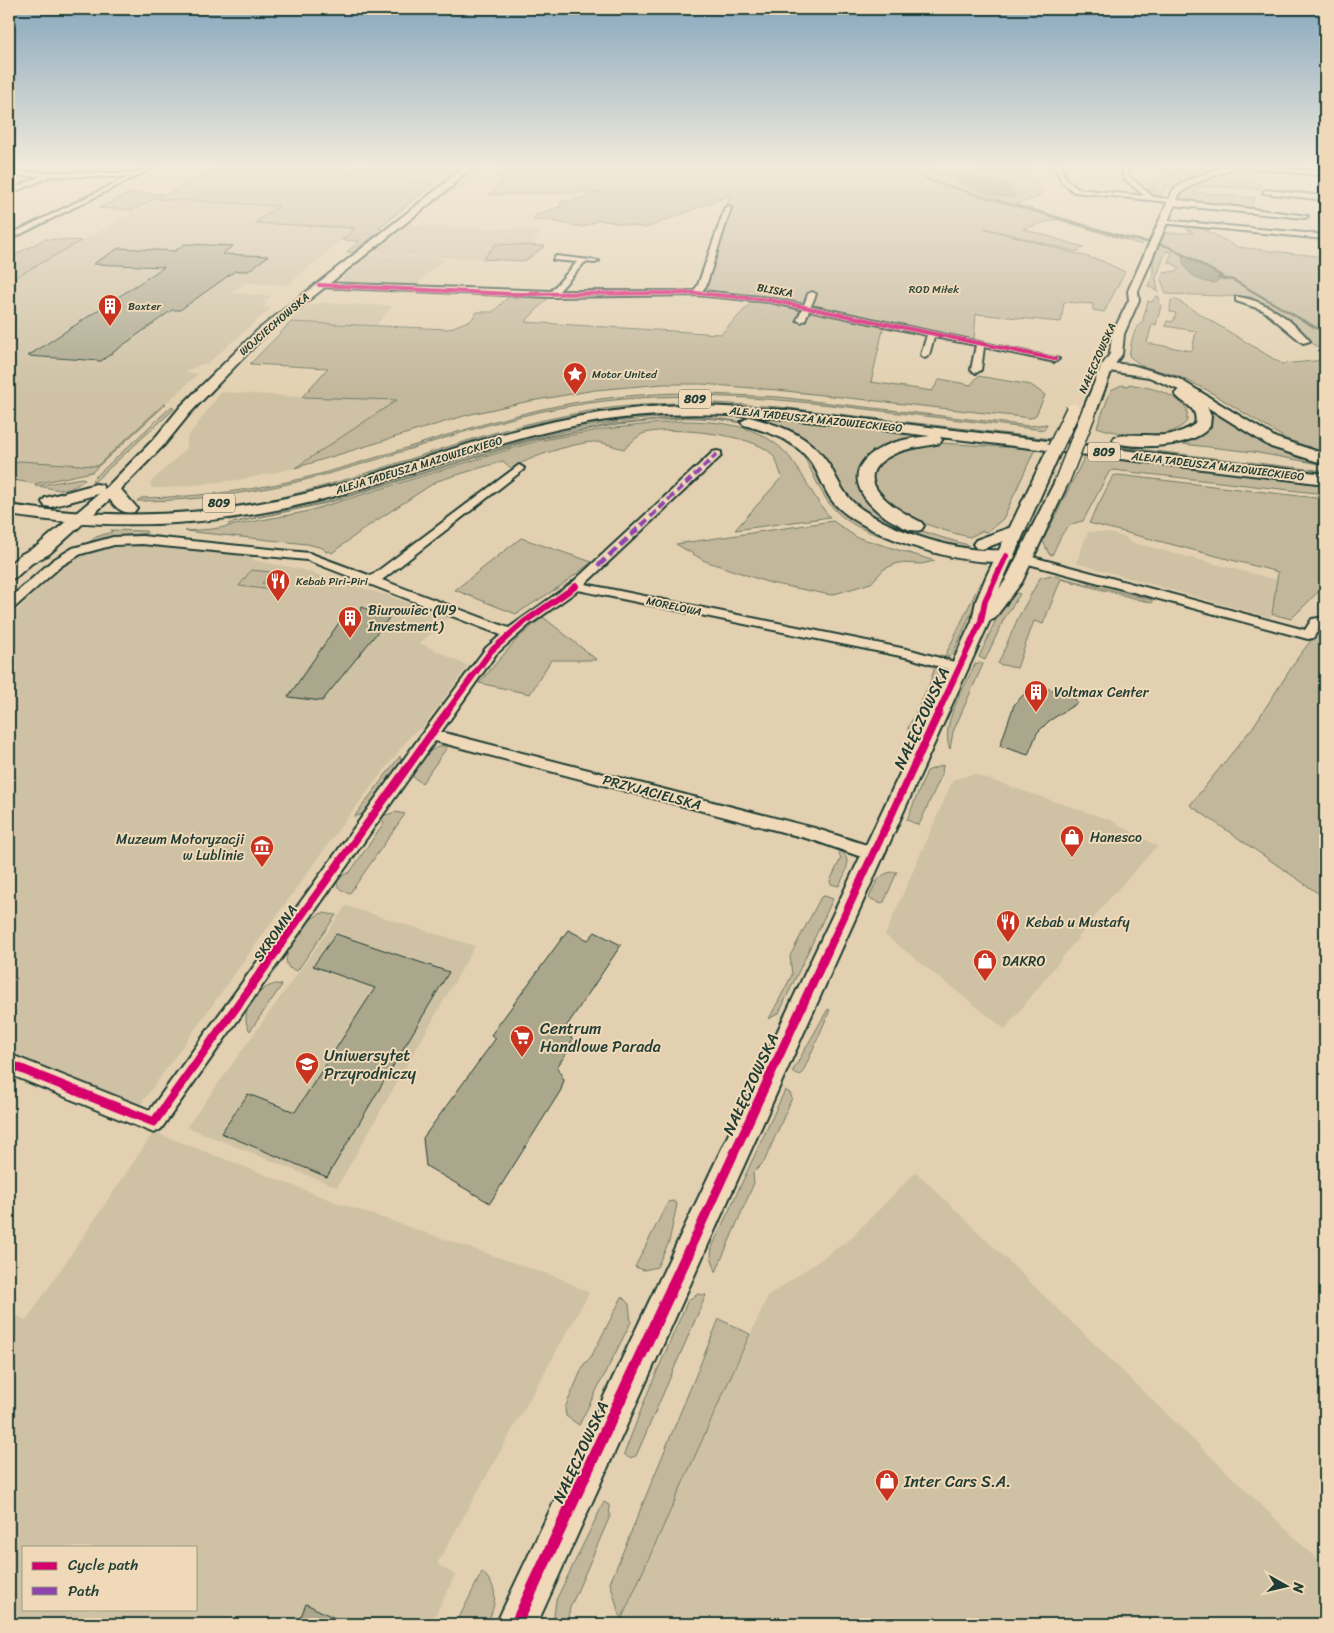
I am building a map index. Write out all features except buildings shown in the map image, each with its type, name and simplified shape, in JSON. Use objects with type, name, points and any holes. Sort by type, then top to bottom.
[{"type":"main road","points":[[1091,440],[1166,440],[1188,435],[1202,426],[1204,419],[1202,411],[1187,396],[1165,386],[1102,365]]},
{"type":"main road","points":[[1101,383],[1125,372],[1188,388],[1270,440],[1325,459]]},
{"type":"main road","name":"ALEJA TADEUSZA MAZOWIECKIEGO","points":[[78,513],[128,508],[200,505],[272,494],[532,418],[588,407],[656,400],[759,401],[1325,468]]},
{"type":"main road","name":"ALEJA TADEUSZA MAZOWIECKIEGO","points":[[78,513],[114,522],[164,521],[262,509],[326,494],[533,430],[584,419],[645,411],[700,409],[747,411],[1325,479]]},
{"type":"main road","points":[[645,411],[720,417],[783,432],[811,450],[838,496],[862,518],[900,535],[1006,556]]},
{"type":"main road","points":[[982,438],[923,441],[895,447],[876,457],[868,467],[865,478],[871,496],[884,509],[898,518],[979,550],[995,577]]},
{"type":"main road","points":[[47,516],[104,489],[128,508]]},
{"type":"main road","name":"809","points":[[9,495],[47,516]]},
{"type":"main road","name":"809","points":[[9,510],[47,516],[78,513]]},
{"type":"main road","points":[[979,550],[1017,530]]},
{"type":"street","name":"WOJCIECHOWSKA","points":[[9,574],[26,559],[43,550],[78,513],[160,441],[181,415],[262,332],[376,241]]},
{"type":"street","points":[[696,293],[702,286],[717,241]]},
{"type":"street","name":"NAŁĘCZOWSKA","points":[[982,621],[994,609],[1013,582],[1062,481],[1101,383],[1102,365],[1134,300],[1133,291],[1154,241]]},
{"type":"street","points":[[556,258],[594,261]]},
{"type":"street","points":[[552,295],[583,260]]},
{"type":"street","name":"BLISKA","points":[[319,285],[552,295],[696,293],[755,298],[1056,358]]},
{"type":"street","name":"NAŁĘCZOWSKA","points":[[1104,342],[1123,298],[1133,291]]},
{"type":"street","name":"BLISKA","points":[[801,320],[812,294]]},
{"type":"street","points":[[1239,299],[1250,299],[1259,304],[1306,341]]},
{"type":"street","points":[[925,355],[931,334]]},
{"type":"street","points":[[976,370],[980,344]]},
{"type":"street","name":"NAŁĘCZOWSKA","points":[[516,1624],[982,621],[985,601],[995,577],[1079,397]]},
{"type":"street","points":[[576,586],[717,454]]},
{"type":"street","points":[[373,581],[519,468]]},
{"type":"street","name":"WOJCIECHOWSKA","points":[[26,559],[29,548],[47,516]]},
{"type":"street","points":[[9,605],[68,556],[87,547],[122,540],[294,554],[309,557],[509,633]]},
{"type":"street","points":[[1006,556],[1025,559],[1308,635],[1317,622],[1325,621]]},
{"type":"street","name":"SKROMNA","points":[[9,1064],[154,1122],[491,651],[509,633],[576,586]]},
{"type":"street","name":"MORELOWA","points":[[576,586],[911,654],[960,668]]},
{"type":"street","name":"PRZYJACIELSKA","points":[[430,734],[823,837],[873,854]]},
{"type":"shaded area","points":[[81,241],[340,241],[288,285],[245,283],[232,293],[271,296],[263,302],[267,303],[262,307],[271,308],[207,364],[201,364],[186,372],[198,374],[97,466],[19,461],[9,468],[9,281]]},
{"type":"shaded area","points":[[385,241],[534,241],[532,245],[496,244],[483,259],[369,254]]},
{"type":"shaded area","points":[[369,255],[443,259],[416,286],[344,283],[341,279]]},
{"type":"shaded area","points":[[1186,255],[1222,276],[1215,283],[1198,279],[1185,267],[1182,256]]},
{"type":"shaded area","points":[[322,303],[393,306],[376,325],[290,321],[305,306]]},
{"type":"shaded area","points":[[221,392],[397,400],[295,468],[244,479],[152,488],[150,483],[187,448],[187,438]]},
{"type":"shaded area","points":[[1088,532],[1105,532],[1125,537],[1130,542],[1277,580],[1271,618],[1076,563]]},
{"type":"shaded area","points":[[136,545],[254,556],[252,560],[299,569],[389,596],[448,618],[420,643],[468,666],[422,728],[413,733],[344,822],[138,1108],[107,1095],[109,1092],[9,1052],[9,618],[64,566],[75,559],[100,549]]},
{"type":"shaded area","points":[[973,774],[1110,820],[1157,846],[1109,899],[1005,1029],[885,935],[953,780]]},
{"type":"shaded area","name":"Uniwersytet Przyrodniczy","points":[[346,906],[475,946],[337,1187],[187,1127]]},
{"type":"shaded area","points":[[154,1132],[341,1204],[559,1278],[589,1293],[437,1564],[455,1575],[431,1624],[9,1624],[9,1311],[26,1321]]},
{"type":"shaded area","points":[[916,1172],[1325,1567],[1325,1624],[622,1624],[621,1620],[768,1296],[849,1240]]},
{"type":"green space","points":[[41,241],[81,241],[9,281],[9,258]]},
{"type":"green space","points":[[359,241],[367,241],[353,252],[347,252]]},
{"type":"green space","name":"ROD Miłek","points":[[718,241],[1031,241],[1102,261],[1125,272],[1104,312],[1093,310],[1093,304],[1064,302],[1061,322],[976,314],[974,339],[885,321],[871,382],[932,391],[940,379],[971,385],[978,376],[1031,385],[1045,395],[1036,415],[1031,418],[777,390],[702,384],[663,384],[595,390],[525,402],[467,415],[295,468],[397,400],[302,397],[328,368],[250,364],[291,322],[448,329],[471,320],[477,312],[493,312],[508,297],[548,298],[525,322],[721,334],[752,302],[700,295],[707,285]]},
{"type":"green space","points":[[1035,241],[1064,241],[1084,247],[1077,252]]},
{"type":"green space","points":[[1129,241],[1143,242],[1142,245]]},
{"type":"green space","points":[[1160,241],[1226,241],[1237,247],[1325,257],[1325,353],[1252,297],[1166,294],[1161,279],[1163,273],[1177,271],[1179,267],[1168,262],[1172,252],[1166,251],[1156,278],[1158,292],[1148,286],[1153,275],[1153,258]]},
{"type":"green space","points":[[496,244],[545,246],[525,261],[483,259]]},
{"type":"green space","points":[[1156,296],[1159,297],[1161,306],[1156,325],[1152,324],[1147,343],[1192,351],[1196,331],[1165,326],[1167,321],[1173,322],[1176,313],[1170,312],[1171,300],[1175,299],[1282,364],[1325,360],[1325,453],[1286,439],[1207,390],[1178,376],[1142,366],[1129,356],[1134,333],[1142,323],[1148,301],[1152,302]]},
{"type":"green space","points":[[1135,373],[1174,385],[1312,459],[1325,463],[1325,465],[1253,452],[1174,443],[1192,439],[1203,433],[1210,424],[1211,418],[1181,390]]},
{"type":"green space","points":[[1129,384],[1160,391],[1175,398],[1187,409],[1187,421],[1179,428],[1157,435],[1118,433],[1097,427],[1111,390],[1122,385],[1128,386]]},
{"type":"green space","points":[[684,393],[778,397],[1029,426],[1047,424],[1044,430],[754,398],[681,396],[607,401],[538,412],[476,428],[351,467],[275,487],[207,497],[137,501],[141,498],[231,492],[298,480],[483,424],[556,406],[610,398]]},
{"type":"green space","points":[[673,403],[715,403],[779,407],[1325,471],[1325,476],[777,410],[716,406],[621,411],[319,492],[220,512],[169,514],[249,504],[289,495],[328,485],[484,436],[563,416],[618,407]]},
{"type":"green space","points":[[166,404],[92,472],[35,484],[9,479],[9,468],[19,461],[97,466]]},
{"type":"green space","points":[[172,406],[174,409],[94,482],[92,480]]},
{"type":"green space","points":[[731,415],[777,416],[944,437],[904,441],[877,451],[867,459],[860,469],[858,482],[864,495],[874,506],[888,515],[922,531],[968,545],[967,548],[930,539],[879,522],[854,503],[817,449],[796,433],[771,423]]},
{"type":"green space","points":[[653,416],[714,418],[757,425],[777,432],[794,441],[808,454],[830,493],[847,514],[885,535],[957,555],[961,558],[867,531],[845,519],[824,496],[802,454],[787,439],[753,426],[726,420],[699,418],[645,419],[592,426],[539,437],[334,497],[282,510],[229,520],[350,491],[510,440],[585,424]]},
{"type":"green space","points":[[683,418],[609,426],[534,440],[327,503],[228,524],[334,500],[529,440],[614,424]]},
{"type":"green space","points":[[680,421],[714,422],[730,425],[760,434],[773,442],[796,466],[820,505],[830,517],[735,530],[782,477],[773,455],[761,446],[729,436],[673,430],[642,434],[624,449],[604,443],[589,442],[540,455],[512,469],[503,461],[437,481],[365,528],[332,553],[326,552],[323,548],[307,544],[185,531],[213,529],[305,512],[537,441],[605,429]]},
{"type":"green space","points":[[940,443],[1035,449],[1003,519],[987,532],[982,531],[970,537],[925,524],[892,507],[880,497],[873,485],[874,469],[894,451]]},
{"type":"green space","points":[[1085,456],[1280,477],[1325,485],[1325,494],[1113,470],[1109,472],[1083,521],[1066,529],[1052,555],[1049,554],[1043,541]]},
{"type":"green space","points":[[1118,475],[1325,499],[1325,585],[1291,619],[1272,614],[1278,572],[1089,523],[1113,476]]},
{"type":"green space","points":[[85,479],[72,488],[67,489],[61,490],[35,486]]},
{"type":"green space","points":[[833,521],[856,537],[935,561],[921,564],[898,563],[884,569],[871,583],[831,595],[770,583],[705,561],[676,544]]},
{"type":"green space","points":[[111,530],[146,531],[147,533],[108,538],[87,544],[96,537],[112,532]]},
{"type":"green space","points":[[521,538],[592,562],[559,587],[516,614],[455,590]]},
{"type":"green space","points":[[251,570],[271,572],[262,583],[269,584],[265,589],[239,586]]},
{"type":"green space","points":[[1051,575],[1152,600],[1152,603],[1061,579],[1043,624],[1034,621],[1017,668],[998,664],[1018,618],[1040,578]]},
{"type":"green space","points":[[980,583],[984,584],[953,654],[947,657],[938,657],[940,655],[945,656]]},
{"type":"green space","points":[[1014,592],[1020,594],[1004,619],[985,660],[979,657],[997,617]]},
{"type":"green space","points":[[543,617],[597,660],[551,660],[530,694],[479,683],[518,638]]},
{"type":"green space","points":[[1325,632],[1325,898],[1190,805],[1253,727],[1299,656],[1316,634]]},
{"type":"green space","points":[[975,664],[983,664],[953,732],[950,749],[948,729],[950,718]]},
{"type":"green space","points":[[935,666],[940,669],[942,675],[909,742],[908,728],[930,683]]},
{"type":"green space","points":[[441,746],[448,746],[422,783],[413,777],[418,762],[431,751]]},
{"type":"green space","points":[[400,756],[401,765],[365,813],[354,817]]},
{"type":"green space","points":[[943,765],[942,774],[919,825],[907,820],[927,771]]},
{"type":"green space","points":[[395,812],[405,814],[350,893],[340,889],[336,879],[350,872],[384,823],[380,817]]},
{"type":"green space","points":[[841,850],[847,859],[847,868],[839,886],[831,884],[830,881],[841,858],[839,854]]},
{"type":"green space","points":[[891,872],[897,872],[884,902],[880,903],[869,898],[876,883],[882,876]]},
{"type":"green space","points":[[825,896],[833,899],[779,1013],[769,1019],[792,975],[790,956],[821,897]]},
{"type":"green space","points":[[323,913],[336,915],[297,971],[289,968],[286,961],[287,954],[296,936],[310,921]]},
{"type":"green space","points":[[277,984],[282,985],[250,1031],[246,1016],[252,1001],[263,990]]},
{"type":"green space","points":[[828,1009],[830,1010],[802,1074],[798,1075],[792,1072]]},
{"type":"green space","points":[[785,1090],[790,1093],[792,1098],[764,1162],[753,1173],[754,1183],[716,1272],[711,1256],[712,1247]]},
{"type":"green space","points":[[673,1201],[677,1204],[669,1242],[657,1267],[644,1270],[635,1267],[668,1202]]},
{"type":"green space","points":[[698,1294],[706,1295],[636,1456],[629,1458],[624,1454],[646,1397],[688,1300]]},
{"type":"green space","points":[[622,1297],[629,1304],[631,1322],[579,1425],[566,1416],[565,1408],[584,1364],[591,1357]]},
{"type":"green space","points":[[719,1319],[750,1334],[621,1620],[610,1583]]},
{"type":"green space","points":[[604,1502],[609,1505],[610,1516],[570,1608],[567,1624],[553,1624],[556,1600]]},
{"type":"green space","points":[[482,1572],[492,1584],[495,1597],[493,1610],[487,1624],[456,1624]]},
{"type":"waterway","points":[[1144,241],[1167,246],[1222,276],[1218,278],[1233,280],[1325,333]]},
{"type":"marked path","points":[[598,566],[717,454]]},
{"type":"cycle path","points":[[319,285],[513,294],[696,293],[770,300],[1055,359]]},
{"type":"cycle path","points":[[516,1624],[981,621],[985,601],[1006,556]]},
{"type":"cycle path","points":[[9,1064],[154,1122],[491,651],[524,622],[576,586]]},
{"type":"place","name":"Baxter","points":[[110,327]]},
{"type":"place","name":"Motor United","points":[[575,395]]},
{"type":"place","name":"Kebab Piri-Piri","points":[[278,602]]},
{"type":"place","name":"Biurowiec (W9 Investment)","points":[[350,639]]},
{"type":"place","name":"Voltmax Center","points":[[1036,713]]},
{"type":"place","name":"Hanesco","points":[[1072,858]]},
{"type":"place","name":"Muzeum Motoryzacji w Lublinie","points":[[262,868]]},
{"type":"place","name":"Kebab u Mustafy","points":[[1008,943]]},
{"type":"place","name":"DAKRO","points":[[985,982]]},
{"type":"place","name":"Centrum Handlowe Parada","points":[[522,1058]]},
{"type":"place","name":"Uniwersytet Przyrodniczy","points":[[307,1085]]},
{"type":"place","name":"Inter Cars S.A.","points":[[887,1502]]}]
